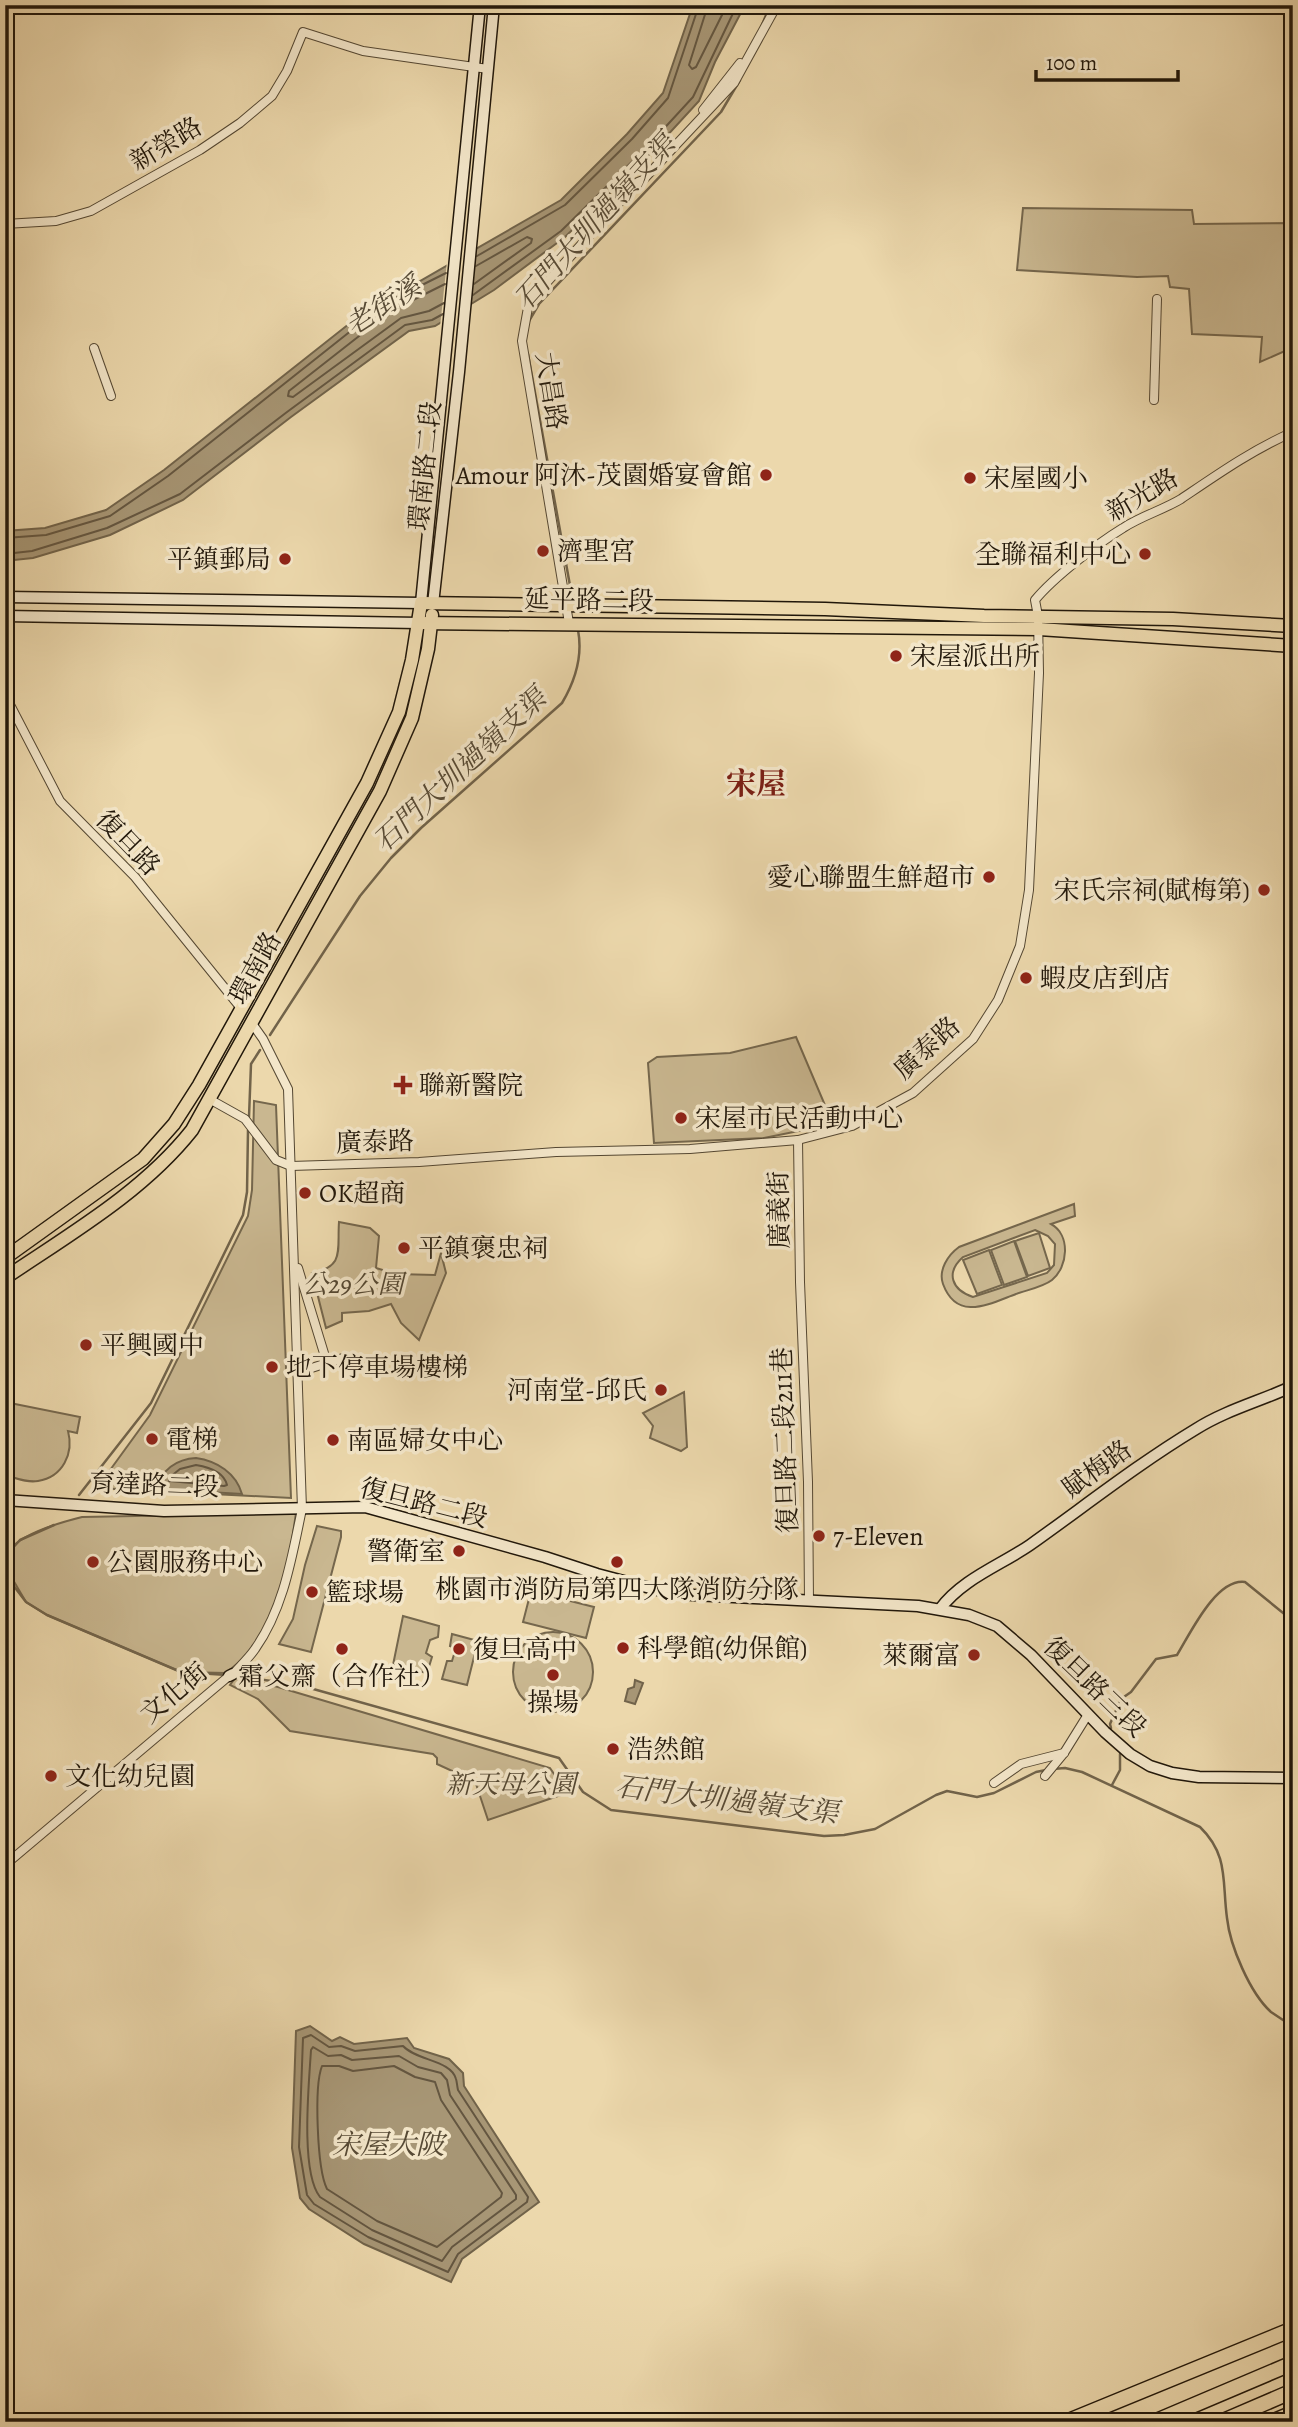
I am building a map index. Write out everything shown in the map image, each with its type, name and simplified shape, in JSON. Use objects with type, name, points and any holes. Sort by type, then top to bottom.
[{"type":"highway","points":[[1066,2422],[1293,2329]]},
{"type":"highway","points":[[1154,2422],[1293,2363]]},
{"type":"highway","points":[[1221,2422],[1293,2390]]},
{"type":"highway","points":[[1272,2422],[1293,2413]]},
{"type":"main road","points":[[473,67],[480,5]]},
{"type":"main road","points":[[488,69],[494,5]]},
{"type":"main road","name":"環南路二段","points":[[427,604],[447,337],[473,67]]},
{"type":"main road","name":"環南路二段","points":[[427,604],[463,334],[488,69]]},
{"type":"main road","name":"延平路二段","points":[[5,597],[825,609],[984,617],[1173,637],[1293,646]]},
{"type":"main road","name":"環南路","points":[[6,1257],[121,1176],[152,1150],[174,1124],[199,1085],[367,783],[399,712],[425,622],[427,604]]},
{"type":"main road","name":"延平路二段","points":[[5,616],[425,622],[1039,622],[1173,619],[1293,626]]},
{"type":"main road","name":"環南路","points":[[5,1279],[141,1183],[171,1157],[192,1130],[380,791],[412,718],[428,649],[425,622]]},
{"type":"main road","points":[[240,1007],[251,1022]]},
{"type":"main road","points":[[6,1257],[18,1270]]},
{"type":"main road","name":"賦梅路","points":[[940,1609],[951,1594],[1029,1546],[1197,1428],[1240,1406],[1293,1386]]},
{"type":"main road","name":"育達路二段","points":[[5,1500],[164,1511],[302,1509]]},
{"type":"main road","name":"復旦路二段","points":[[302,1509],[365,1507],[673,1594],[918,1606],[970,1615],[997,1626]]},
{"type":"main road","name":"復旦路三段","points":[[997,1626],[1031,1655],[1087,1716],[1130,1754],[1150,1766],[1199,1777],[1293,1778]]},
{"type":"street","name":"大昌路","points":[[569,622],[522,341],[528,302],[734,83],[777,5]]},
{"type":"street","name":"新榮路","points":[[5,224],[56,220],[91,211],[200,150],[272,96],[287,71],[303,32],[363,51],[473,67]]},
{"type":"street","points":[[473,67],[488,69]]},
{"type":"street","points":[[1154,400],[1157,299]]},
{"type":"street","points":[[94,348],[111,396]]},
{"type":"street","name":"新光路","points":[[1039,622],[1035,600],[1046,586],[1123,527],[1179,500],[1215,474],[1293,432]]},
{"type":"street","name":"廣泰路","points":[[291,1166],[419,1162],[556,1152],[690,1149],[798,1140],[852,1126],[913,1093],[973,1040],[998,1000],[1020,946],[1029,890],[1039,622]]},
{"type":"street","name":"復旦路","points":[[5,695],[60,801],[135,877],[240,1007]]},
{"type":"street","points":[[251,1022],[264,1039],[288,1089],[296,1259],[302,1509]]},
{"type":"street","points":[[211,1100],[245,1119],[276,1160],[291,1166]]},
{"type":"street","name":"廣義街","points":[[798,1140],[800,1279]]},
{"type":"street","points":[[296,1259],[327,1363]]},
{"type":"street","name":"復旦路二段211巷","points":[[800,1279],[808,1482],[809,1601]]},
{"type":"street","points":[[299,1372],[346,1357]]},
{"type":"street","name":"文化街","points":[[5,1865],[231,1675],[255,1649],[276,1609],[288,1574],[302,1509]]},
{"type":"street","points":[[1046,1775],[1087,1716]]},
{"type":"street","points":[[994,1783],[1020,1764],[1064,1752]]},
{"type":"green space","points":[[1023,208],[1192,210],[1194,224],[1293,223],[1293,332],[1285,351],[1260,362],[1262,337],[1192,334],[1189,289],[1170,287],[1168,276],[1137,277],[1017,270]]},
{"type":"green space","points":[[796,1037],[833,1124],[764,1138],[654,1143],[648,1063],[657,1057],[730,1053]]},
{"type":"green space","points":[[254,1101],[276,1105],[291,1498],[97,1488],[150,1415],[248,1216],[252,1190]]},
{"type":"green space","points":[[1074,1204],[1075,1216],[1051,1224],[1062,1236],[1064,1259],[1052,1280],[1040,1286],[985,1305],[975,1307],[957,1303],[949,1296],[943,1284],[942,1273],[951,1254],[959,1247]],"holes":[[[1035,1230],[1048,1236],[1055,1244],[1054,1265],[1047,1273],[973,1297],[960,1290],[953,1280],[954,1269],[963,1257]]]},
{"type":"green space","name":"公29公園","points":[[339,1222],[370,1228],[379,1236],[376,1268],[396,1274],[435,1275],[441,1253],[446,1273],[419,1340],[401,1323],[391,1304],[369,1311],[342,1313],[342,1321],[326,1328],[312,1273],[335,1262]]},
{"type":"green space","points":[[1039,1233],[1050,1268],[1028,1276],[1015,1241]]},
{"type":"green space","points":[[1014,1241],[1027,1277],[1004,1285],[991,1250]]},
{"type":"green space","points":[[989,1250],[1002,1285],[977,1294],[963,1260]]},
{"type":"green space","points":[[684,1392],[687,1447],[681,1451],[650,1438],[653,1426],[643,1413]]},
{"type":"green space","points":[[5,1402],[80,1417],[77,1433],[68,1431],[68,1455],[65,1463],[54,1475],[34,1481],[5,1475]]},
{"type":"green space","points":[[296,1513],[286,1581],[255,1649],[226,1673],[181,1672],[47,1615],[26,1602],[6,1568],[9,1551],[23,1539],[43,1529],[82,1517]]},
{"type":"green space","name":"籃球場","points":[[317,1526],[341,1531],[341,1537],[311,1652],[279,1644],[293,1619]]},
{"type":"green space","points":[[531,1591],[594,1607],[586,1638],[523,1622]]},
{"type":"green space","points":[[403,1616],[439,1626],[438,1637],[430,1640],[426,1653],[432,1657],[427,1673],[393,1665]]},
{"type":"green space","name":"操場","points":[[553,1632],[568,1635],[581,1644],[590,1657],[593,1672],[590,1687],[581,1700],[568,1709],[553,1712],[538,1709],[525,1700],[516,1687],[513,1672],[516,1657],[525,1644],[538,1635]]},
{"type":"green space","points":[[452,1634],[478,1641],[467,1685],[442,1679],[447,1661],[452,1661],[456,1648],[450,1646]]},
{"type":"green space","name":"新天母公園","points":[[236,1677],[550,1768],[567,1793],[488,1820],[476,1784],[482,1782],[479,1773],[465,1777],[437,1764],[437,1758],[433,1754],[290,1731],[258,1699],[230,1685]]},
{"type":"water","name":"老街溪","points":[[693,5],[745,5],[715,62],[699,101],[652,152],[565,237],[494,290],[435,326],[409,331],[183,500],[110,535],[33,558],[5,561],[5,531],[45,528],[106,510],[164,470],[383,297],[420,281],[561,200],[627,134],[663,93]]},
{"type":"water","points":[[196,1458],[225,1469],[242,1494],[158,1489],[166,1471],[176,1463]]},
{"type":"water","points":[[635,1680],[643,1683],[635,1704],[625,1701],[628,1689],[634,1687]]},
{"type":"water","name":"宋屋大陂","points":[[310,2026],[332,2041],[340,2037],[354,2044],[407,2038],[414,2048],[449,2059],[463,2073],[464,2086],[539,2202],[462,2259],[451,2282],[364,2244],[309,2209],[300,2198],[292,2148],[296,2031]]},
{"type":"pier","points":[[477,244],[470,309],[440,327],[447,261]]},
{"type":"waterway","name":"石門大圳過嶺支渠","points":[[762,25],[770,5]]},
{"type":"waterway","name":"石門大圳過嶺支渠","points":[[529,321],[539,304],[721,112],[740,80]]},
{"type":"waterway","name":"石門大圳過嶺支渠","points":[[528,354],[573,602]]},
{"type":"waterway","name":"石門大圳過嶺支渠","points":[[270,1035],[360,896],[391,858],[562,703],[577,668],[578,630]]},
{"type":"waterway","name":"石門大圳過嶺支渠","points":[[249,1117],[251,1064],[260,1050]]},
{"type":"waterway","name":"石門大圳過嶺支渠","points":[[79,1495],[151,1403],[243,1215],[247,1192],[248,1130]]},
{"type":"waterway","name":"石門大圳過嶺支渠","points":[[54,1525],[20,1540],[8,1553],[6,1568],[13,1585],[26,1602],[47,1615],[181,1672],[227,1675]]},
{"type":"waterway","points":[[1111,1728],[1110,1724],[1121,1699],[1131,1692],[1156,1659],[1177,1655],[1205,1609],[1224,1589],[1234,1583],[1245,1582],[1293,1621]]},
{"type":"waterway","name":"石門大圳過嶺支渠","points":[[237,1676],[299,1685],[559,1758],[583,1792],[611,1810],[824,1836],[875,1829],[947,1791],[977,1797],[994,1793],[1036,1772],[1046,1770]]},
{"type":"waterway","points":[[1112,1785],[1120,1770],[1120,1754]]},
{"type":"waterway","name":"石門大圳過嶺支渠","points":[[1053,1769],[1065,1768],[1082,1772],[1200,1827],[1216,1848],[1220,1859],[1229,1929],[1242,1968],[1263,2004],[1289,2024]]},
{"type":"place","name":"Amour 阿沐-茂園婚宴會館","points":[[766,475]]},
{"type":"place","name":"宋屋國小","points":[[970,478]]},
{"type":"place","name":"濟聖宮","points":[[543,551]]},
{"type":"place","name":"全聯福利中心","points":[[1145,554]]},
{"type":"place","name":"平鎮郵局","points":[[285,559]]},
{"type":"place","name":"宋屋派出所","points":[[896,656]]},
{"type":"place","name":"愛心聯盟生鮮超市","points":[[989,877]]},
{"type":"place","name":"宋氏宗祠(賦梅第)","points":[[1264,890]]},
{"type":"place","name":"蝦皮店到店","points":[[1026,978]]},
{"type":"place","name":"聯新醫院","points":[[403,1085]]},
{"type":"place","name":"宋屋市民活動中心","points":[[681,1118]]},
{"type":"place","name":"OK超商","points":[[305,1193]]},
{"type":"place","name":"平鎮褒忠祠","points":[[404,1248]]},
{"type":"place","name":"平興國中","points":[[86,1345]]},
{"type":"place","name":"地下停車場樓梯","points":[[272,1367]]},
{"type":"place","name":"河南堂-邱氏","points":[[661,1390]]},
{"type":"place","name":"電梯","points":[[152,1439]]},
{"type":"place","name":"南區婦女中心","points":[[333,1440]]},
{"type":"place","name":"7-Eleven","points":[[819,1536]]},
{"type":"place","name":"警衛室","points":[[459,1551]]},
{"type":"place","name":"公園服務中心","points":[[93,1562]]},
{"type":"place","name":"桃園市消防局第四大隊消防分隊","points":[[617,1562]]},
{"type":"place","name":"籃球場","points":[[312,1592]]},
{"type":"place","name":"科學館(幼保館)","points":[[623,1648]]},
{"type":"place","name":"霜父齋（合作社）","points":[[342,1649]]},
{"type":"place","name":"復旦高中","points":[[459,1649]]},
{"type":"place","name":"萊爾富","points":[[974,1655]]},
{"type":"place","name":"操場","points":[[553,1675]]},
{"type":"place","name":"浩然館","points":[[613,1749]]},
{"type":"place","name":"文化幼兒園","points":[[51,1776]]},
{"type":"district","name":"宋屋","points":[[756,784]]}]
